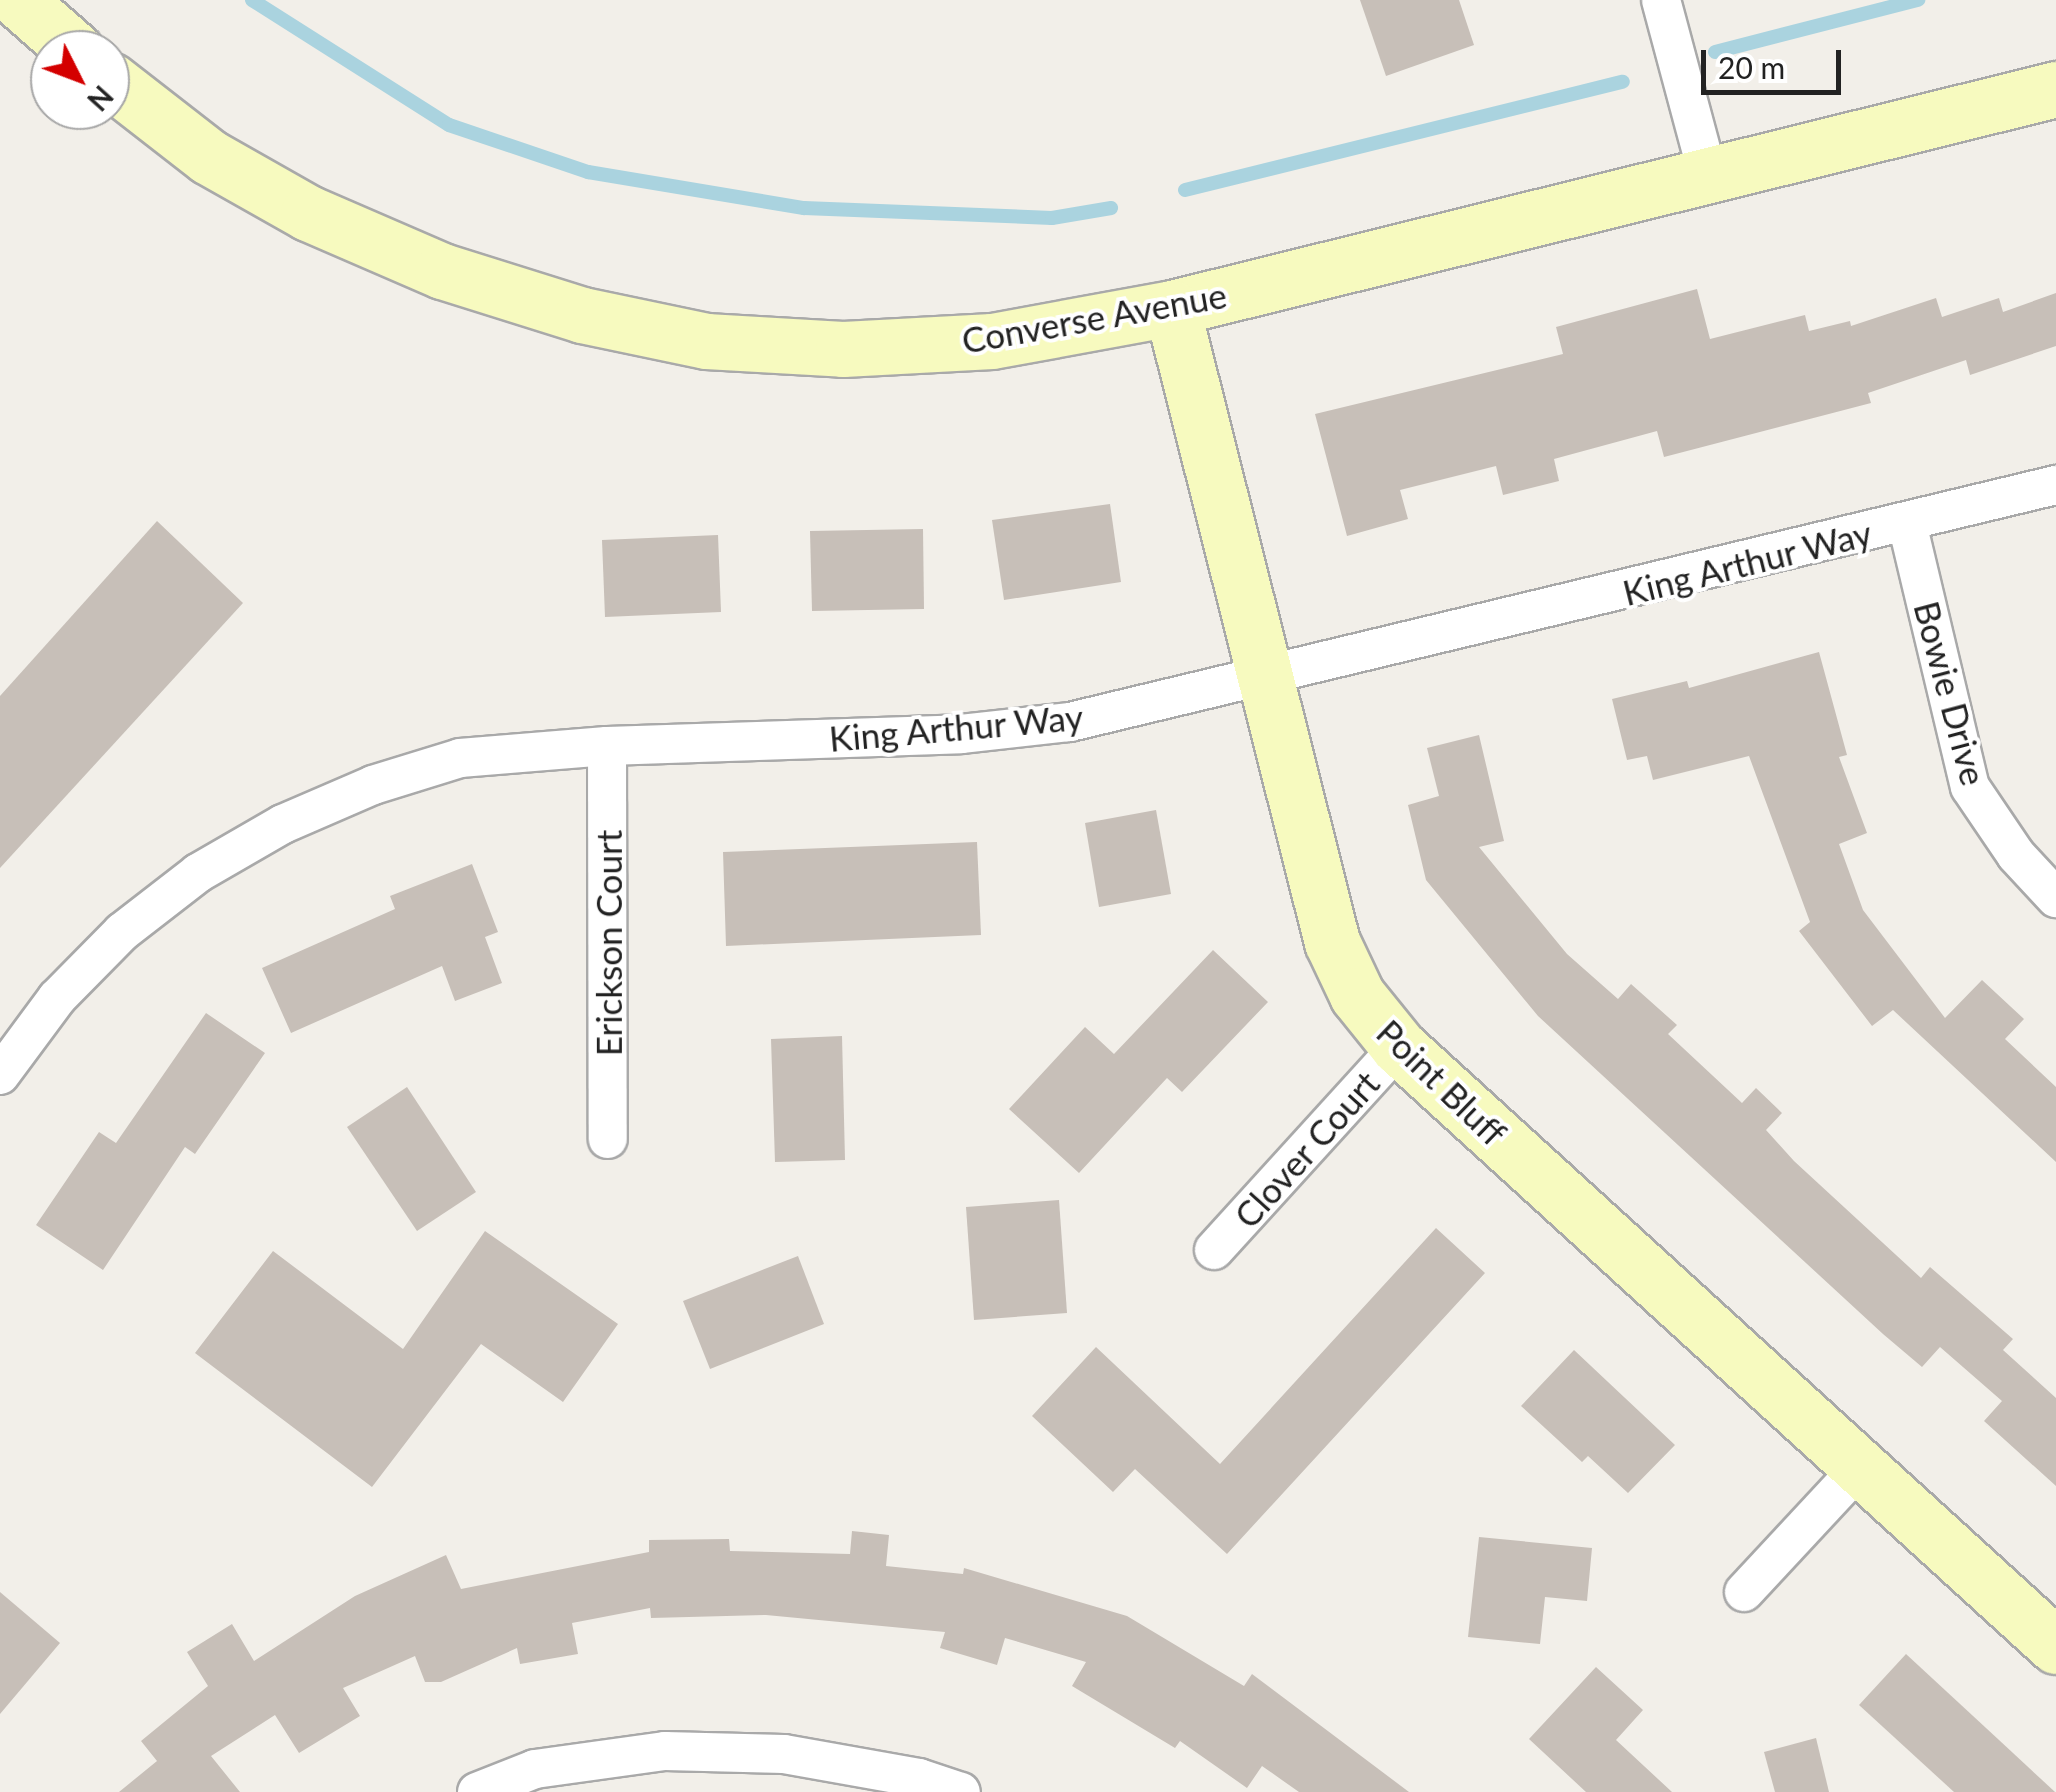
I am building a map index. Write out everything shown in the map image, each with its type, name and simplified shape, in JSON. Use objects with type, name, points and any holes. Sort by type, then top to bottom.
[{"type":"main road","points":[[18,0],[52,30]]},
{"type":"main road","name":"Converse Avenue","points":[[130,95],[209,156],[308,213],[442,272],[582,315],[706,341],[843,349],[992,341],[1172,308],[2056,89]]},
{"type":"main road","name":"Point Bluff","points":[[1172,308],[1262,679],[1332,942],[1357,995],[1399,1048],[2056,1646]]},
{"type":"street","points":[[1662,0],[1708,174]]},
{"type":"street","name":"King Arthur Way","points":[[0,1074],[57,998],[122,932],[198,873],[283,824],[373,784],[460,758],[607,746],[961,734],[1070,722],[1262,679],[2056,484]]},
{"type":"street","name":"Bowie Drive","points":[[1908,523],[1970,787],[2016,855],[2056,898]]},
{"type":"street","name":"Erickson Court","points":[[607,746],[608,1139]]},
{"type":"street","name":"Clover Court","points":[[1214,1250],[1399,1048]]},
{"type":"street","points":[[1744,1592],[1861,1466]]},
{"type":"street","points":[[477,1792],[535,1769],[666,1751],[784,1754],[919,1778],[960,1792]]},
{"type":"building","points":[[1360,0],[1459,0],[1474,45],[1386,76]]},
{"type":"building","points":[[1697,289],[1710,339],[1805,315],[1809,331],[1850,321],[1851,326],[1936,298],[1942,317],[1999,298],[2003,312],[2056,293],[2056,346],[1970,375],[1966,360],[1868,393],[1871,403],[1664,457],[1657,431],[1554,459],[1559,481],[1503,495],[1496,466],[1400,490],[1408,519],[1347,536],[1315,414],[1563,354],[1556,327]]},
{"type":"building","points":[[1110,504],[1121,582],[1004,600],[992,520]]},
{"type":"building","points":[[157,521],[243,603],[0,868],[0,696]]},
{"type":"building","points":[[923,529],[924,609],[812,611],[810,531]]},
{"type":"building","points":[[718,535],[721,612],[605,617],[602,540]]},
{"type":"building","points":[[1819,652],[1847,755],[1839,757],[1867,833],[1839,844],[1863,910],[1945,1018],[1982,980],[2024,1019],[2005,1039],[2056,1087],[2056,1162],[1893,1010],[1872,1026],[1799,931],[1810,922],[1749,756],[1653,780],[1647,756],[1627,760],[1612,699],[1687,681],[1689,688]]},
{"type":"building","points":[[1479,735],[1504,841],[1479,847],[1567,954],[1618,999],[1631,984],[1677,1025],[1668,1034],[1742,1103],[1756,1088],[1782,1113],[1766,1130],[1794,1161],[1921,1278],[1930,1267],[2013,1339],[2003,1350],[2056,1398],[2056,1486],[1984,1421],[2002,1401],[1940,1347],[1922,1367],[1883,1334],[1538,1016],[1426,880],[1408,805],[1439,796],[1427,748]]},
{"type":"building","points":[[1156,810],[1171,894],[1099,907],[1085,823]]},
{"type":"building","points":[[977,842],[981,935],[726,946],[723,852]]},
{"type":"building","points":[[472,864],[498,932],[485,937],[502,983],[455,1001],[442,966],[291,1033],[262,968],[395,909],[390,896]]},
{"type":"building","points":[[1213,950],[1268,1002],[1182,1092],[1167,1078],[1079,1173],[1009,1109],[1085,1027],[1114,1054]]},
{"type":"building","points":[[206,1013],[265,1053],[195,1154],[185,1147],[103,1270],[36,1225],[99,1132],[116,1143]]},
{"type":"building","points":[[842,1036],[845,1160],[775,1162],[771,1039]]},
{"type":"building","points":[[407,1087],[476,1192],[417,1231],[347,1127]]},
{"type":"building","points":[[1059,1200],[1067,1313],[974,1320],[966,1207]]},
{"type":"building","points":[[1436,1228],[1485,1273],[1227,1554],[1135,1469],[1113,1492],[1032,1416],[1096,1347],[1220,1464]]},
{"type":"building","points":[[485,1231],[618,1324],[563,1402],[481,1344],[372,1487],[195,1353],[273,1251],[403,1349]]},
{"type":"building","points":[[798,1256],[824,1324],[710,1369],[683,1301]]},
{"type":"building","points":[[1574,1350],[1675,1445],[1628,1493],[1588,1456],[1582,1462],[1521,1406]]},
{"type":"building","points":[[852,1531],[889,1535],[886,1566],[963,1574],[964,1568],[1127,1616],[1244,1686],[1252,1674],[1409,1792],[1299,1792],[1262,1766],[1247,1788],[1180,1741],[1175,1748],[1072,1686],[1086,1662],[1005,1638],[997,1665],[940,1648],[945,1632],[766,1615],[651,1618],[650,1608],[572,1623],[578,1654],[520,1664],[517,1648],[441,1682],[425,1682],[415,1656],[343,1688],[360,1716],[299,1753],[275,1715],[211,1756],[240,1792],[119,1792],[157,1761],[141,1741],[208,1686],[187,1652],[232,1624],[254,1661],[355,1596],[446,1555],[461,1589],[649,1552],[649,1540],[729,1539],[730,1551],[850,1554]]},
{"type":"building","points":[[1479,1537],[1592,1548],[1587,1601],[1545,1597],[1540,1644],[1468,1637]]},
{"type":"building","points":[[0,1592],[60,1643],[0,1714]]},
{"type":"building","points":[[1906,1654],[2055,1792],[1954,1792],[1859,1705]]},
{"type":"building","points":[[1596,1667],[1643,1710],[1616,1740],[1672,1792],[1586,1792],[1529,1739]]},
{"type":"building","points":[[1816,1738],[1829,1792],[1775,1792],[1764,1752]]},
{"type":"waterway","points":[[252,0],[449,125],[588,172],[804,208],[1052,218],[1111,208]]},
{"type":"waterway","points":[[1715,52],[1918,0]]},
{"type":"waterway","points":[[1185,190],[1623,82]]}]
